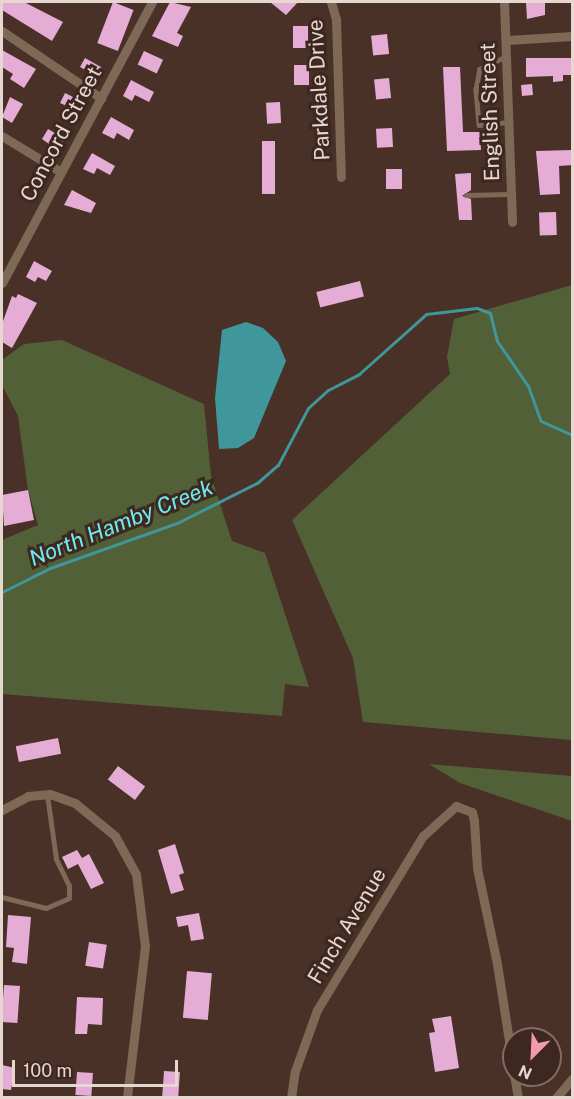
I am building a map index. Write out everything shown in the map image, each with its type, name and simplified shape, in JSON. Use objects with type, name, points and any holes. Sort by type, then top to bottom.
[{"type":"street","name":"Concord Street","points":[[2,283],[152,2]]},
{"type":"street","name":"Parkdale Drive","points":[[331,2],[336,20],[341,177]]},
{"type":"street","name":"English Street","points":[[504,2],[512,222]]},
{"type":"street","points":[[2,31],[101,98]]},
{"type":"street","points":[[506,40],[573,36]]},
{"type":"street","points":[[2,136],[61,172]]},
{"type":"street","points":[[2,810],[28,796],[47,795],[75,803],[115,836],[136,874],[145,946],[127,1098]]},
{"type":"street","name":"Finch Avenue","points":[[291,1098],[295,1071],[317,1010],[412,854],[442,815],[456,806],[472,813],[477,868],[497,964],[507,1027]]},
{"type":"street","points":[[556,1098],[573,1079]]},
{"type":"lane","points":[[506,57],[480,69],[476,90],[479,125],[508,122]]},
{"type":"lane","points":[[466,195],[511,194]]},
{"type":"lane","points":[[2,897],[46,908],[69,898],[69,886],[56,859],[47,795]]},
{"type":"green space","points":[[572,285],[572,740],[363,722],[353,658],[292,520],[450,374],[447,357],[454,319]]},
{"type":"green space","points":[[62,340],[204,404],[211,476],[232,541],[265,553],[309,687],[285,684],[282,716],[2,694],[2,540],[38,525],[28,490],[18,416],[2,385],[2,360],[24,344]]},
{"type":"green space","points":[[429,764],[572,776],[572,821],[460,783]]},
{"type":"water","points":[[246,322],[263,328],[278,342],[286,361],[254,438],[238,448],[219,449],[215,398],[222,330]]},
{"type":"building","points":[[2,2],[24,2],[63,22],[52,41],[2,10]]},
{"type":"building","points":[[113,2],[134,10],[118,51],[97,43]]},
{"type":"building","points":[[170,2],[191,7],[177,33],[183,36],[178,47],[152,36]]},
{"type":"building","points":[[270,2],[298,2],[286,15]]},
{"type":"building","points":[[526,3],[545,3],[545,15],[527,19]]},
{"type":"building","points":[[293,26],[308,26],[308,48],[293,48]]},
{"type":"building","points":[[387,34],[389,54],[373,56],[371,36]]},
{"type":"building","points":[[2,50],[36,69],[24,88],[10,79],[13,74],[2,67]]},
{"type":"building","points":[[144,51],[163,60],[157,73],[138,65]]},
{"type":"building","points":[[85,58],[101,67],[94,81],[85,76],[87,71],[80,67]]},
{"type":"building","points":[[526,58],[573,58],[573,75],[563,75],[563,81],[553,82],[553,76],[526,77]]},
{"type":"building","points":[[294,65],[309,65],[309,85],[294,85]]},
{"type":"building","points":[[443,67],[460,67],[463,132],[480,132],[481,150],[447,151]]},
{"type":"building","points":[[389,78],[391,98],[376,99],[374,80]]},
{"type":"building","points":[[131,80],[154,92],[149,102],[135,95],[132,101],[123,96]]},
{"type":"building","points":[[532,84],[533,95],[522,96],[521,85]]},
{"type":"building","points":[[65,93],[83,102],[75,118],[66,113],[69,107],[60,103]]},
{"type":"building","points":[[10,97],[23,104],[12,123],[2,117]]},
{"type":"building","points":[[280,102],[281,123],[267,124],[266,103]]},
{"type":"building","points":[[111,117],[134,130],[129,140],[117,133],[114,139],[102,133]]},
{"type":"building","points":[[392,128],[393,147],[377,148],[376,129]]},
{"type":"building","points":[[48,129],[65,139],[55,155],[46,149],[49,144],[42,139]]},
{"type":"building","points":[[262,141],[275,141],[275,194],[262,194]]},
{"type":"building","points":[[573,150],[573,165],[559,166],[560,194],[540,195],[536,151]]},
{"type":"building","points":[[92,153],[115,166],[110,175],[97,168],[94,174],[83,169]]},
{"type":"building","points":[[386,169],[402,169],[402,189],[386,189]]},
{"type":"building","points":[[471,173],[471,190],[462,196],[471,199],[472,220],[459,220],[455,174]]},
{"type":"building","points":[[72,190],[96,203],[91,213],[64,205]]},
{"type":"building","points":[[556,212],[557,235],[540,236],[539,213]]},
{"type":"building","points":[[34,261],[52,271],[46,281],[38,277],[35,282],[26,277]]},
{"type":"building","points":[[360,281],[364,297],[320,307],[316,292]]},
{"type":"building","points":[[18,294],[37,303],[12,348],[2,342],[2,324],[12,296],[16,298]]},
{"type":"building","points":[[28,490],[34,520],[4,526],[2,495]]},
{"type":"building","points":[[58,738],[61,754],[19,762],[16,746]]},
{"type":"building","points":[[118,766],[145,786],[135,800],[108,780]]},
{"type":"building","points":[[175,844],[184,873],[179,875],[184,890],[171,894],[158,850]]},
{"type":"building","points":[[77,850],[82,858],[89,854],[104,883],[91,889],[78,864],[68,869],[62,857]]},
{"type":"building","points":[[199,913],[204,939],[191,941],[188,925],[178,927],[176,917]]},
{"type":"building","points":[[8,915],[31,917],[27,964],[12,962],[14,948],[6,947]]},
{"type":"building","points":[[89,942],[107,945],[103,969],[85,966]]},
{"type":"building","points":[[187,971],[212,973],[208,1020],[183,1018]]},
{"type":"building","points":[[4,985],[20,986],[17,1023],[2,1022]]},
{"type":"building","points":[[77,997],[103,998],[102,1025],[88,1024],[87,1034],[75,1034]]},
{"type":"building","points":[[451,1016],[459,1068],[435,1072],[429,1033],[435,1032],[432,1019]]},
{"type":"building","points":[[2,1065],[15,1068],[11,1090],[2,1089]]},
{"type":"building","points":[[164,1071],[180,1072],[178,1098],[162,1098]]},
{"type":"building","points":[[77,1072],[93,1073],[91,1096],[75,1095]]},
{"type":"waterway","name":"North Hamby Creek","points":[[2,592],[50,568],[177,523],[257,483],[278,465],[308,408],[328,390],[359,374],[426,314],[477,308],[490,313],[497,341],[528,386],[541,421],[572,435]]}]
